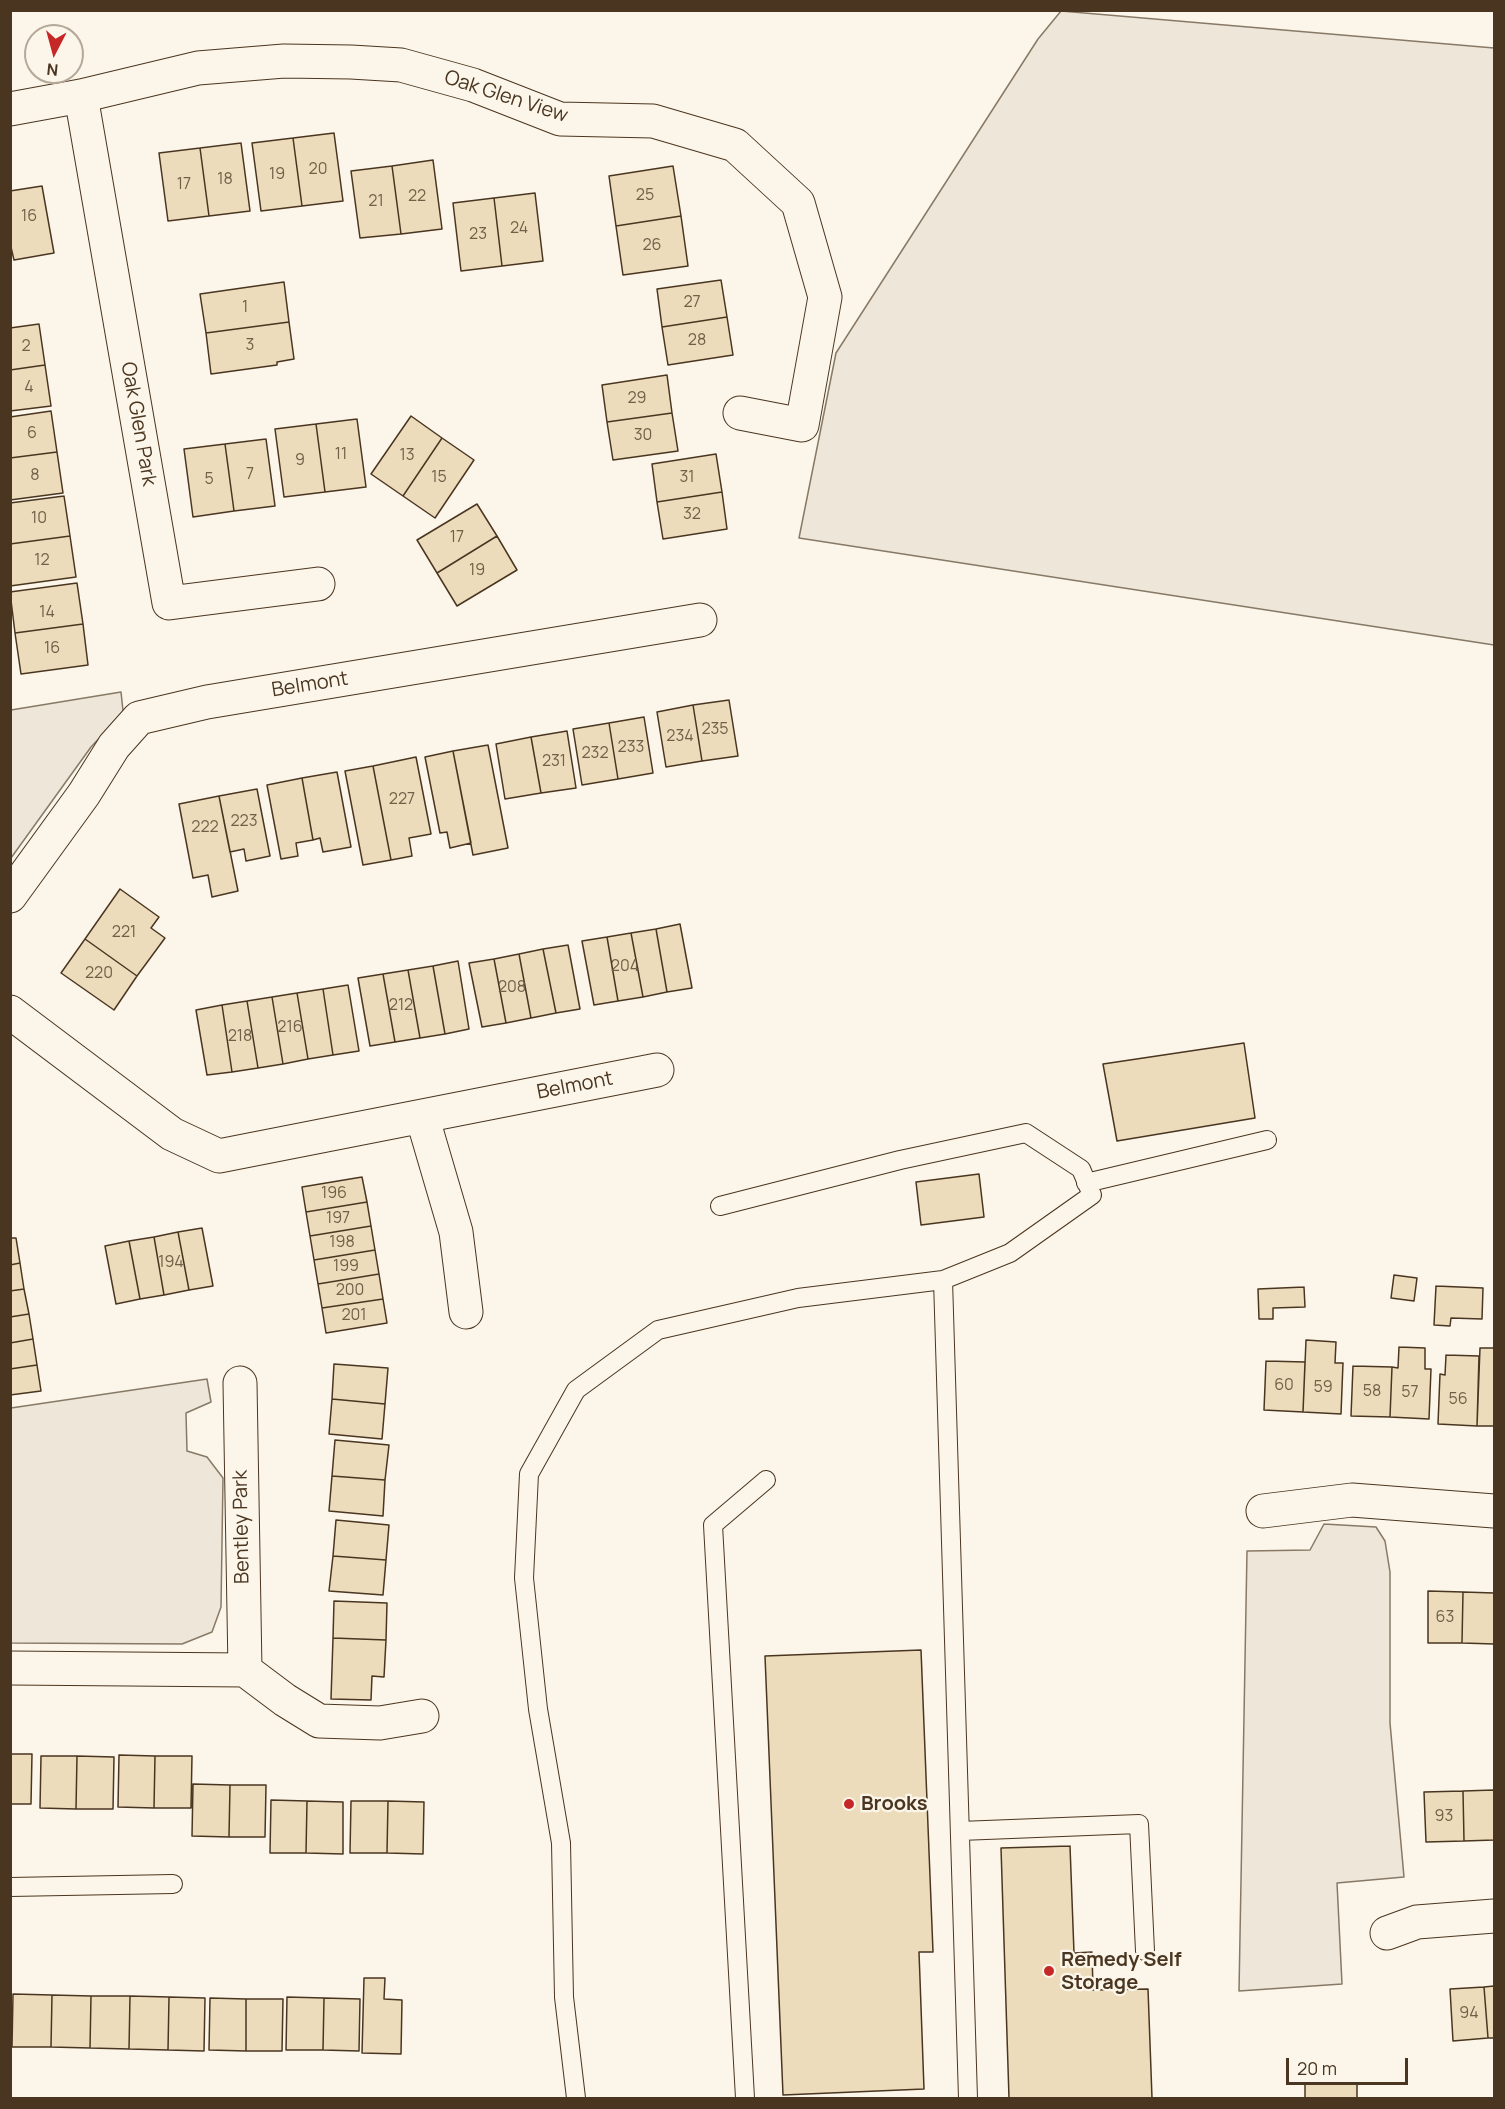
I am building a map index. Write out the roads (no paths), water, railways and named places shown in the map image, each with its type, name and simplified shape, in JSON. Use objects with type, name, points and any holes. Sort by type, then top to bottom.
[{"type":"street","name":"Oak Glen View","points":[[10,109],[81,96],[198,68],[284,61],[401,65],[473,85],[560,118],[653,121],[735,145],[798,203],[825,297],[802,425],[740,413]]},
{"type":"street","name":"Oak Glen Park","points":[[81,96],[169,603],[318,584]]},
{"type":"street","name":"Belmont","points":[[10,896],[84,794],[114,746],[139,718],[207,702],[700,620]]},
{"type":"street","name":"Belmont","points":[[10,1012],[172,1134],[219,1155],[657,1070]]},
{"type":"street","points":[[422,1116],[456,1232],[466,1312]]},
{"type":"street","name":"Bentley Park","points":[[240,1383],[245,1670]]},
{"type":"street","points":[[1263,1511],[1352,1500],[1494,1511]]},
{"type":"street","points":[[10,1668],[245,1670],[285,1700],[319,1721],[380,1723],[422,1716]]},
{"type":"street","points":[[1387,1933],[1417,1922],[1494,1916]]},
{"type":"lane","points":[[576,2098],[564,1997],[561,1843],[538,1709],[524,1578],[529,1474],[576,1390],[658,1330],[798,1298],[943,1280],[1010,1253],[1092,1196],[1082,1168],[1026,1134],[900,1160],[720,1206]]},
{"type":"lane","points":[[1086,1183],[1267,1140]]},
{"type":"lane","points":[[943,1280],[968,2098]]},
{"type":"lane","points":[[745,2098],[713,1525],[766,1480]]},
{"type":"lane","points":[[960,1831],[1139,1824],[1145,1951]]},
{"type":"lane","points":[[10,1887],[173,1884]]},
{"type":"place","name":"Brooks","points":[[849,1804]]},
{"type":"place","name":"Remedy Self Storage","points":[[1049,1971]]}]
